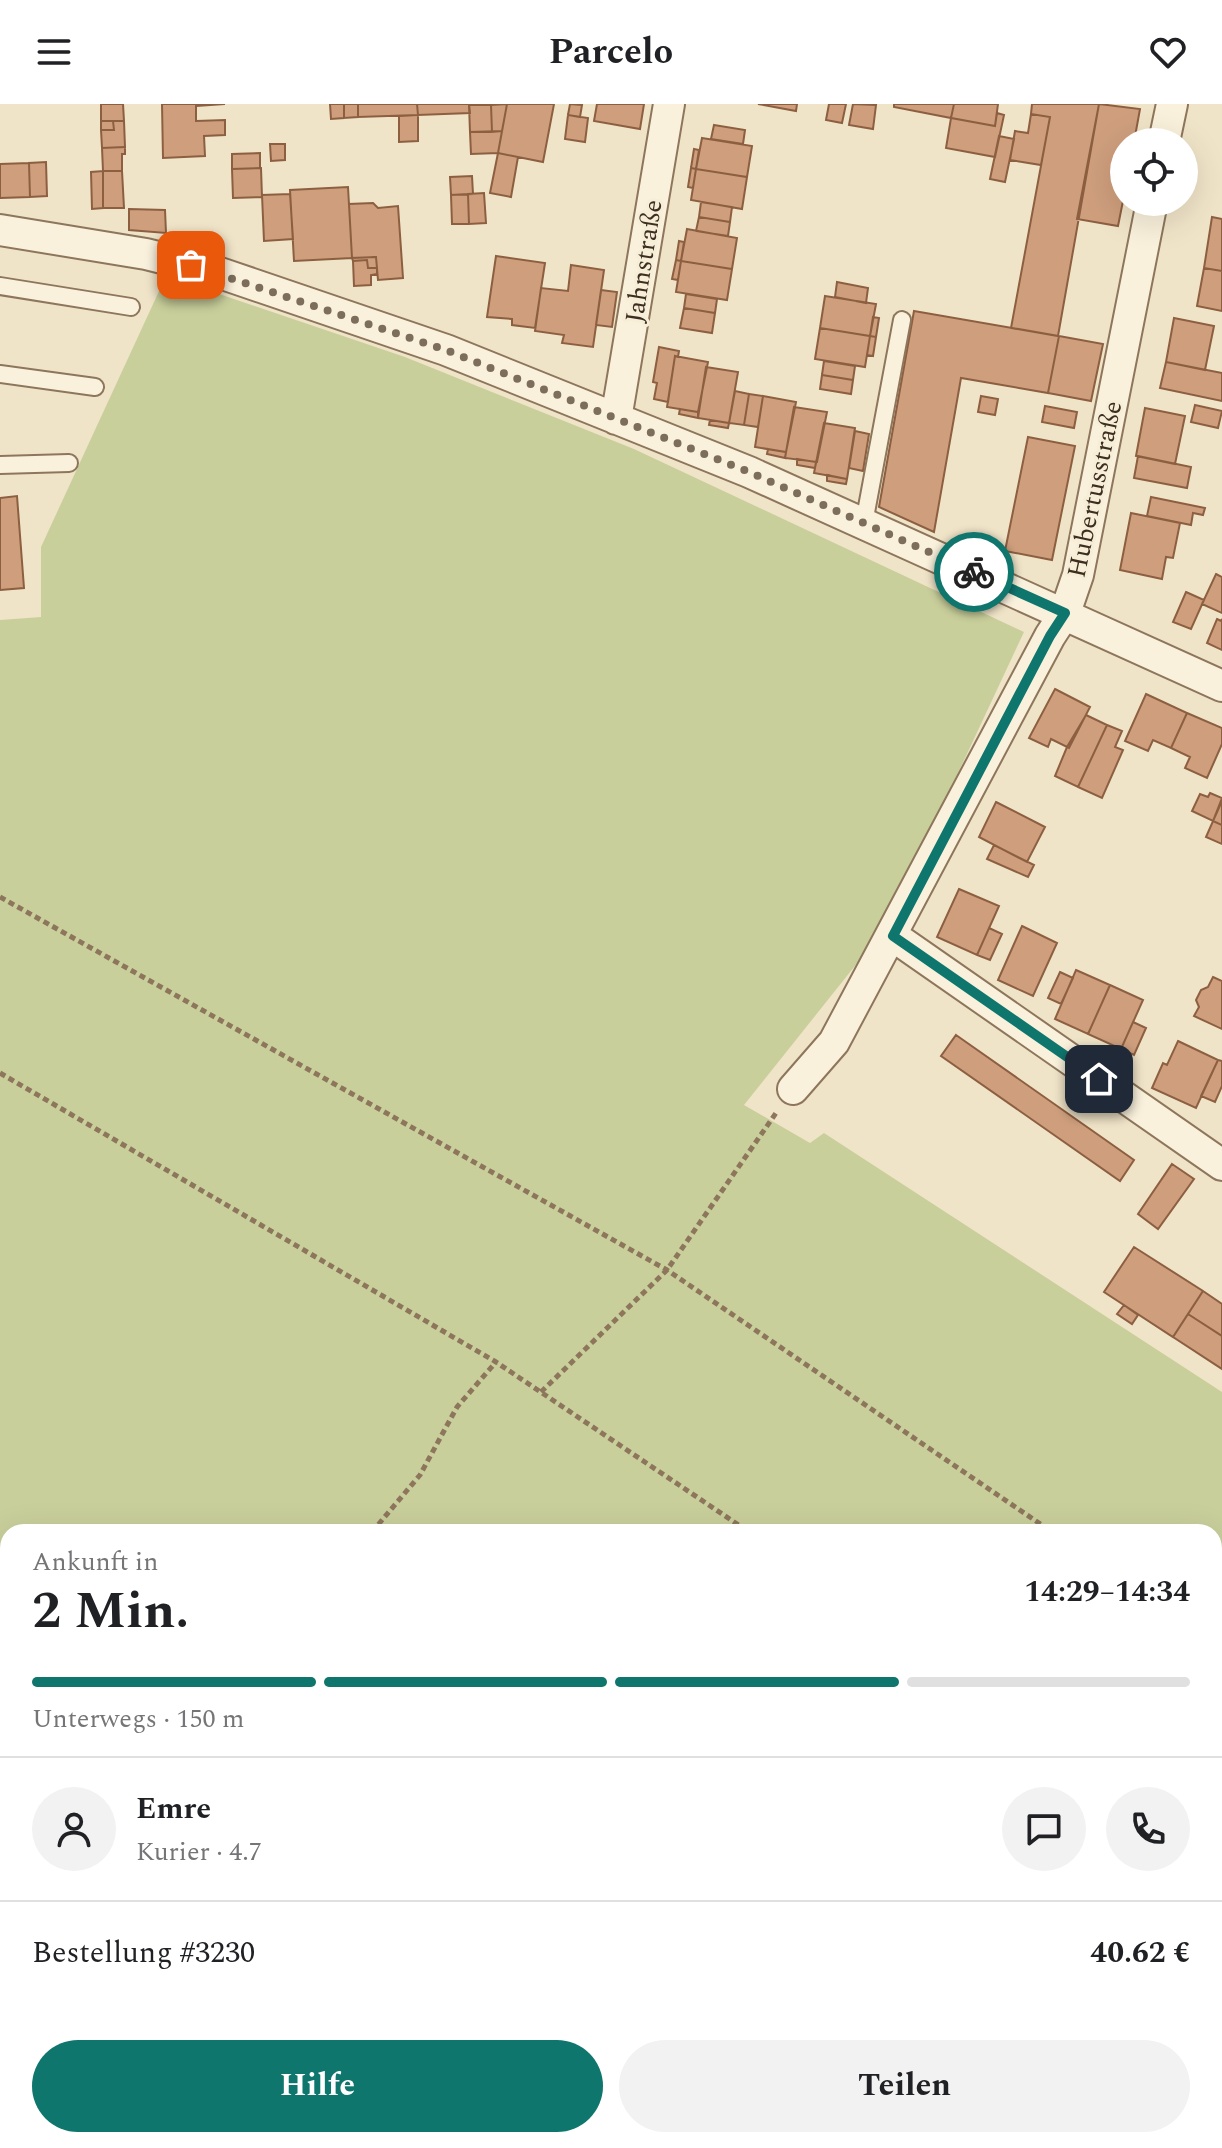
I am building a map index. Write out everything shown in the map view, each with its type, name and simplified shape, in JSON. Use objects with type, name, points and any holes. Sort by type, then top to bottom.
[{"type":"street","name":"Jahnstraße","points":[[616,419],[669,104]]},
{"type":"street","points":[[1167,128],[1172,104]]},
{"type":"street","name":"Hubertusstraße","points":[[793,1089],[834,1042],[1065,613],[1078,575],[1149,216]]},
{"type":"street","points":[[0,230],[146,254],[214,271],[446,350],[749,472],[1222,686]]},
{"type":"street","points":[[893,936],[1222,1165]]},
{"type":"lane","points":[[0,286],[131,307]]},
{"type":"lane","points":[[864,523],[902,320]]},
{"type":"lane","points":[[0,374],[95,387]]},
{"type":"lane","points":[[0,465],[69,463]]},
{"type":"path","points":[[0,897],[667,1270],[1040,1524]]},
{"type":"path","points":[[0,1073],[496,1362],[737,1524]]},
{"type":"path","points":[[541,1392],[667,1270],[793,1089]]},
{"type":"path","points":[[379,1524],[420,1475],[457,1407],[496,1362]]},
{"type":"green space","points":[[166,276],[405,357],[634,449],[1024,632],[886,927],[744,1105],[810,1143],[824,1133],[1222,1392],[1222,1524],[0,1524],[0,620],[41,617],[41,547]]},
{"type":"building","points":[[101,104],[123,104],[124,121],[101,121]]},
{"type":"building","points":[[162,104],[225,104],[196,106],[196,121],[225,120],[225,135],[204,136],[205,156],[163,158]]},
{"type":"building","points":[[330,104],[344,104],[344,118],[331,119]]},
{"type":"building","points":[[344,104],[358,104],[358,117],[344,118]]},
{"type":"building","points":[[358,104],[417,104],[418,115],[358,117]]},
{"type":"building","points":[[417,104],[469,104],[470,113],[418,115]]},
{"type":"building","points":[[507,104],[502,131],[492,132],[491,105]]},
{"type":"building","points":[[507,104],[554,104],[543,162],[498,153]]},
{"type":"building","points":[[570,104],[582,105],[580,117],[568,115]]},
{"type":"building","points":[[597,104],[644,104],[640,129],[594,121]]},
{"type":"building","points":[[758,104],[797,104],[796,111]]},
{"type":"building","points":[[829,104],[846,104],[842,123],[826,120]]},
{"type":"building","points":[[853,104],[876,105],[873,129],[849,125]]},
{"type":"building","points":[[894,104],[954,104],[951,118],[894,107]]},
{"type":"building","points":[[954,104],[998,104],[995,126],[951,118]]},
{"type":"building","points":[[1032,104],[1099,104],[1058,336],[1011,328],[1050,117],[1031,114]]},
{"type":"building","points":[[1099,104],[1140,109],[1137,128],[1110,128],[1110,216],[1120,216],[1118,226],[1077,219]]},
{"type":"building","points":[[469,105],[491,105],[492,132],[470,132]]},
{"type":"building","points":[[997,113],[1004,115],[995,157],[946,148],[951,118],[995,126]]},
{"type":"building","points":[[1031,114],[1050,117],[1041,165],[1010,160],[1015,131],[1028,133]]},
{"type":"building","points":[[418,115],[418,141],[399,142],[399,116]]},
{"type":"building","points":[[568,115],[588,118],[585,142],[565,139]]},
{"type":"building","points":[[101,121],[113,121],[114,130],[101,130]]},
{"type":"building","points":[[113,121],[124,121],[125,147],[102,148],[101,130],[114,130]]},
{"type":"building","points":[[714,125],[745,130],[743,144],[711,139]]},
{"type":"building","points":[[502,131],[498,153],[471,154],[470,132]]},
{"type":"building","points":[[999,136],[1014,139],[1005,182],[990,179]]},
{"type":"building","points":[[702,138],[752,146],[747,177],[696,169]]},
{"type":"building","points":[[270,144],[285,144],[285,160],[271,161]]},
{"type":"building","points":[[125,147],[122,171],[103,171],[102,148]]},
{"type":"building","points":[[694,149],[699,150],[696,169],[691,168]]},
{"type":"building","points":[[260,153],[260,168],[232,169],[232,154]]},
{"type":"building","points":[[498,153],[518,157],[511,197],[490,193]]},
{"type":"building","points":[[46,162],[47,196],[30,197],[29,163]]},
{"type":"building","points":[[29,163],[30,197],[0,198],[0,164]]},
{"type":"building","points":[[261,168],[262,197],[233,198],[232,169]]},
{"type":"building","points":[[691,168],[696,169],[693,188],[688,187]]},
{"type":"building","points":[[696,169],[747,177],[742,209],[691,200]]},
{"type":"building","points":[[103,171],[103,208],[92,209],[91,172]]},
{"type":"building","points":[[103,171],[122,171],[124,208],[103,208]]},
{"type":"building","points":[[472,176],[473,194],[451,195],[450,177]]},
{"type":"building","points":[[348,187],[352,258],[294,261],[290,190]]},
{"type":"building","points":[[484,193],[486,223],[469,224],[468,194]]},
{"type":"building","points":[[290,194],[293,239],[264,241],[262,195]]},
{"type":"building","points":[[468,194],[469,224],[452,224],[451,195]]},
{"type":"building","points":[[701,202],[732,207],[730,222],[699,217]]},
{"type":"building","points":[[373,203],[378,208],[398,206],[403,278],[378,280],[376,257],[352,258],[349,204]]},
{"type":"building","points":[[129,209],[165,210],[166,233],[129,230]]},
{"type":"building","points":[[699,217],[730,222],[728,236],[696,231]]},
{"type":"building","points":[[1212,217],[1222,219],[1222,271],[1204,268]]},
{"type":"building","points":[[687,229],[737,238],[732,269],[681,261]]},
{"type":"building","points":[[679,241],[684,242],[681,261],[676,260]]},
{"type":"building","points":[[496,256],[545,263],[535,328],[512,325],[512,319],[487,317]]},
{"type":"building","points":[[376,257],[377,268],[368,268],[367,260],[353,261],[352,258]]},
{"type":"building","points":[[367,260],[368,268],[377,268],[377,274],[371,275],[371,285],[354,286],[353,261]]},
{"type":"building","points":[[676,260],[681,261],[678,280],[672,279]]},
{"type":"building","points":[[681,261],[732,269],[727,300],[676,292]]},
{"type":"building","points":[[571,265],[604,270],[593,347],[562,343],[564,335],[535,331],[541,288],[568,291]]},
{"type":"building","points":[[1204,268],[1222,271],[1222,311],[1197,306]]},
{"type":"building","points":[[837,282],[868,288],[866,303],[835,297]]},
{"type":"building","points":[[601,290],[617,292],[612,327],[596,325]]},
{"type":"building","points":[[686,294],[717,299],[715,313],[684,308]]},
{"type":"building","points":[[825,296],[876,304],[870,336],[820,328]]},
{"type":"building","points":[[684,308],[715,313],[712,333],[680,328]]},
{"type":"building","points":[[914,311],[1059,336],[1048,393],[961,378],[934,532],[879,507]]},
{"type":"building","points":[[873,317],[879,318],[876,337],[870,336]]},
{"type":"building","points":[[1174,318],[1214,326],[1205,370],[1166,362]]},
{"type":"building","points":[[820,328],[870,336],[865,367],[815,359]]},
{"type":"building","points":[[870,336],[876,337],[873,356],[867,355]]},
{"type":"building","points":[[1059,336],[1103,344],[1091,401],[1048,393]]},
{"type":"building","points":[[659,347],[679,351],[678,357],[675,356],[668,402],[654,399],[657,383],[653,382]]},
{"type":"building","points":[[675,356],[708,362],[698,412],[667,407]]},
{"type":"building","points":[[824,361],[855,366],[853,380],[822,375]]},
{"type":"building","points":[[1166,362],[1222,373],[1222,401],[1160,388]]},
{"type":"building","points":[[706,367],[738,372],[729,423],[698,418]]},
{"type":"building","points":[[822,375],[853,380],[851,394],[820,389]]},
{"type":"building","points":[[735,391],[749,394],[744,425],[729,423]]},
{"type":"building","points":[[749,394],[763,396],[758,427],[744,425]]},
{"type":"building","points":[[763,396],[796,402],[786,452],[755,447]]},
{"type":"building","points":[[981,396],[998,399],[995,415],[978,412]]},
{"type":"building","points":[[1195,405],[1222,411],[1218,428],[1191,422]]},
{"type":"building","points":[[1045,406],[1077,412],[1074,428],[1042,422]]},
{"type":"building","points":[[794,407],[827,412],[817,462],[785,458]]},
{"type":"building","points":[[1145,408],[1185,416],[1175,464],[1136,456]]},
{"type":"building","points":[[680,409],[698,412],[698,418],[679,414]]},
{"type":"building","points":[[710,420],[729,423],[728,428],[709,425]]},
{"type":"building","points":[[824,423],[855,428],[847,479],[814,473]]},
{"type":"building","points":[[855,431],[869,434],[863,471],[849,468]]},
{"type":"building","points":[[1028,437],[1075,446],[1052,560],[1005,551]]},
{"type":"building","points":[[768,449],[786,452],[785,458],[767,454]]},
{"type":"building","points":[[1138,456],[1191,467],[1187,488],[1134,478]]},
{"type":"building","points":[[797,459],[816,462],[815,468],[797,465]]},
{"type":"building","points":[[827,475],[847,479],[846,484],[827,481]]},
{"type":"building","points":[[17,496],[24,588],[0,590],[0,498]]},
{"type":"building","points":[[1151,497],[1205,508],[1203,515],[1193,513],[1191,525],[1147,516]]},
{"type":"building","points":[[1131,513],[1180,523],[1173,558],[1166,557],[1162,579],[1120,570]]},
{"type":"building","points":[[1216,574],[1222,577],[1222,613],[1202,604]]},
{"type":"building","points":[[1186,592],[1204,600],[1191,629],[1173,622]]},
{"type":"building","points":[[1217,619],[1222,619],[1222,650],[1207,643]]},
{"type":"building","points":[[1055,689],[1090,707],[1069,748],[1051,739],[1048,747],[1029,738]]},
{"type":"building","points":[[1146,694],[1187,713],[1171,748],[1153,740],[1148,751],[1125,741]]},
{"type":"building","points":[[1187,713],[1222,728],[1222,744],[1207,778],[1185,768],[1190,757],[1171,748]]},
{"type":"building","points":[[1086,715],[1107,725],[1078,787],[1055,776],[1067,747]]},
{"type":"building","points":[[1107,725],[1122,731],[1115,747],[1123,750],[1102,798],[1078,787]]},
{"type":"building","points":[[1210,793],[1222,798],[1213,821],[1192,811],[1200,794],[1208,797]]},
{"type":"building","points":[[1222,801],[1222,825],[1213,821]]},
{"type":"building","points":[[996,802],[1045,827],[1027,862],[979,837]]},
{"type":"building","points":[[1213,821],[1222,825],[1222,844],[1206,837]]},
{"type":"building","points":[[994,845],[1034,865],[1028,877],[987,859]]},
{"type":"building","points":[[959,889],[999,906],[977,955],[937,937]]},
{"type":"building","points":[[1022,926],[1057,943],[1033,996],[998,980]]},
{"type":"building","points":[[989,928],[1002,934],[990,960],[977,955]]},
{"type":"building","points":[[1076,970],[1110,985],[1088,1034],[1055,1019]]},
{"type":"building","points":[[1060,972],[1073,978],[1061,1004],[1048,998]]},
{"type":"building","points":[[1213,977],[1222,981],[1222,1029],[1194,1016],[1199,1007],[1196,1000]]},
{"type":"building","points":[[1110,985],[1143,1000],[1121,1049],[1088,1034]]},
{"type":"building","points":[[1133,1022],[1146,1028],[1134,1055],[1121,1049]]},
{"type":"building","points":[[956,1035],[1134,1160],[1120,1181],[941,1056]]},
{"type":"building","points":[[1178,1041],[1218,1060],[1196,1108],[1152,1088],[1163,1063],[1167,1065]]},
{"type":"building","points":[[1218,1060],[1222,1061],[1222,1086],[1215,1102],[1201,1096]]},
{"type":"building","points":[[1172,1164],[1194,1179],[1158,1229],[1138,1214]]},
{"type":"building","points":[[1134,1247],[1203,1291],[1173,1337],[1104,1292]]},
{"type":"building","points":[[1203,1291],[1222,1304],[1222,1336],[1188,1314]]},
{"type":"building","points":[[1124,1305],[1138,1315],[1132,1324],[1117,1314]]},
{"type":"building","points":[[1188,1314],[1222,1336],[1222,1369],[1173,1337]]},
{"type":"way so far","points":[[191,265],[446,350],[749,472],[974,572]]},
{"type":"route","points":[[974,572],[1065,613],[1050,636],[893,936],[1099,1079]]}]
